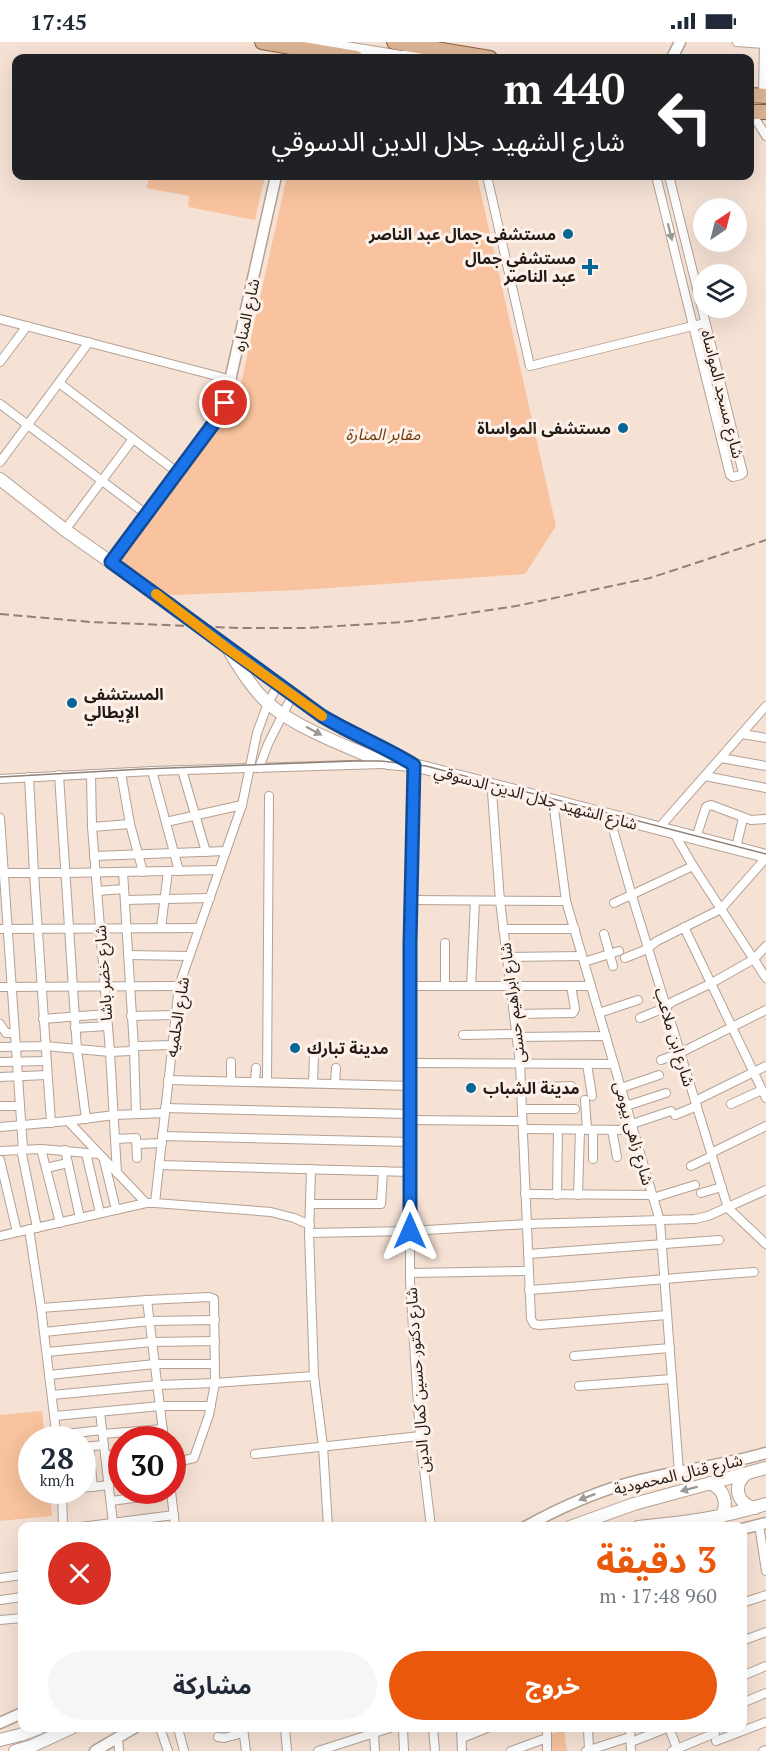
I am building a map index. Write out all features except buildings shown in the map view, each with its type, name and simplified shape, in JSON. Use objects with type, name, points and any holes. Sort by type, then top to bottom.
[{"type":"main road","points":[[265,42],[330,54]]},
{"type":"main road","points":[[394,42],[462,54]]},
{"type":"main road","points":[[305,50],[363,54]]},
{"type":"main road","name":"شارع الشهيد جلال الدين الدسوقي","points":[[0,479],[64,530],[170,604],[292,696],[344,729],[414,765]]},
{"type":"main road","name":"شارع الشهيد جلال الدين الدسوقي","points":[[228,649],[268,703],[282,714],[337,742],[388,763],[414,765],[766,857]]},
{"type":"main road","points":[[584,1522],[634,1504],[766,1468]]},
{"type":"main road","points":[[746,1474],[739,1483],[738,1494],[744,1504],[760,1506]]},
{"type":"main road","points":[[710,1483],[719,1488],[724,1497],[725,1507],[722,1516]]},
{"type":"main road","points":[[687,1522],[760,1506]]},
{"type":"main road","points":[[0,1740],[28,1732]]},
{"type":"main road","points":[[15,1751],[62,1732]]},
{"type":"street","points":[[737,42],[764,43],[760,96]]},
{"type":"street","points":[[754,117],[766,136]]},
{"type":"street","name":"شارع المناره","points":[[111,562],[218,417],[225,403],[275,180]]},
{"type":"street","points":[[488,180],[530,366],[705,323]]},
{"type":"street","name":"شارع مسجد المواساه","points":[[657,180],[730,475],[741,476],[670,180]]},
{"type":"street","points":[[0,319],[232,380]]},
{"type":"street","points":[[0,362],[27,326]]},
{"type":"street","points":[[0,462],[89,342]]},
{"type":"street","points":[[59,383],[177,472]]},
{"type":"street","points":[[0,404],[146,514]]},
{"type":"street","points":[[64,530],[133,439]]},
{"type":"street","points":[[254,768],[258,733],[268,703],[278,685]]},
{"type":"street","points":[[254,768],[292,696]]},
{"type":"street","points":[[658,829],[766,708]]},
{"type":"street","points":[[742,734],[766,738]]},
{"type":"street","points":[[721,758],[766,766]]},
{"type":"street","points":[[0,779],[121,772],[388,763]]},
{"type":"street","name":"شارع دكتور حسين كمال الدين","points":[[414,765],[409,986],[410,1273],[420,1436],[430,1522]]},
{"type":"street","name":"شارع الحلميه","points":[[155,1203],[178,986],[254,768]]},
{"type":"street","points":[[182,770],[207,852]]},
{"type":"street","points":[[152,771],[179,871]]},
{"type":"street","points":[[121,772],[130,824],[143,872]]},
{"type":"street","name":"شارع خضر باشا","points":[[91,774],[92,827],[117,1173]]},
{"type":"street","points":[[59,775],[75,1028],[86,1119]]},
{"type":"street","points":[[705,776],[766,788]]},
{"type":"street","points":[[30,777],[34,873],[51,1123]]},
{"type":"street","name":"شارع ابراهيم حسنى","points":[[494,785],[492,792],[500,901],[520,1064],[531,1319],[539,1325],[667,1315]]},
{"type":"street","points":[[267,1082],[269,796]]},
{"type":"street","name":"شارع زاهى بيومى","points":[[553,801],[567,901],[574,929],[660,1221],[679,1472]]},
{"type":"street","points":[[166,822],[242,805]]},
{"type":"street","points":[[696,838],[706,807],[711,805],[743,818],[766,819]]},
{"type":"street","name":"شارع ابن ملاعب","points":[[609,816],[728,1208]]},
{"type":"street","points":[[0,818],[5,960],[12,987],[22,1149],[55,1426]]},
{"type":"street","points":[[735,848],[743,818]]},
{"type":"street","points":[[92,827],[130,824]]},
{"type":"street","points":[[674,833],[766,978]]},
{"type":"street","points":[[94,856],[226,852]]},
{"type":"street","points":[[625,958],[721,909],[766,857]]},
{"type":"street","points":[[614,903],[693,866]]},
{"type":"street","points":[[2,873],[219,870]]},
{"type":"street","points":[[123,872],[136,1113]]},
{"type":"street","points":[[160,928],[168,872]]},
{"type":"street","points":[[97,891],[124,889]]},
{"type":"street","points":[[125,900],[210,898]]},
{"type":"street","points":[[410,900],[567,901]]},
{"type":"street","points":[[471,986],[474,900]]},
{"type":"street","points":[[684,927],[764,1094],[731,1104]]},
{"type":"street","points":[[4,929],[199,928]]},
{"type":"street","points":[[503,929],[574,929]]},
{"type":"street","points":[[604,934],[615,952],[613,966]]},
{"type":"street","points":[[445,944],[445,986]]},
{"type":"street","points":[[640,1018],[710,984],[754,959],[766,946]]},
{"type":"street","points":[[507,957],[583,959],[615,952]]},
{"type":"street","points":[[128,955],[189,956]]},
{"type":"street","points":[[0,987],[178,986]]},
{"type":"street","points":[[409,986],[591,986]]},
{"type":"street","points":[[514,1014],[573,1013],[575,1009],[570,986]]},
{"type":"street","points":[[599,1013],[638,1000]]},
{"type":"street","points":[[661,1060],[680,1053],[766,1010]]},
{"type":"street","points":[[44,1019],[106,1014]]},
{"type":"street","points":[[131,1016],[175,1015]]},
{"type":"street","points":[[0,1024],[6,1033],[14,1034]]},
{"type":"street","points":[[75,1028],[107,1026]]},
{"type":"street","points":[[463,1035],[606,1036]]},
{"type":"street","points":[[0,1047],[45,1047],[110,1052],[172,1045]]},
{"type":"street","points":[[313,1083],[314,1056]]},
{"type":"street","points":[[0,1062],[46,1061]]},
{"type":"street","points":[[231,1062],[231,1081]]},
{"type":"street","points":[[411,1063],[614,1064]]},
{"type":"street","points":[[578,1195],[587,1130],[589,1098],[587,1064]]},
{"type":"street","points":[[0,1127],[165,1111],[410,1117],[523,1125],[558,1130],[612,1130],[632,1127],[696,1104],[766,1066]]},
{"type":"street","points":[[255,1082],[256,1068]]},
{"type":"street","points":[[335,1084],[336,1068]]},
{"type":"street","points":[[0,1077],[47,1075]]},
{"type":"street","points":[[621,1088],[659,1075]]},
{"type":"street","points":[[168,1080],[411,1086]]},
{"type":"street","points":[[521,1088],[572,1086]]},
{"type":"street","points":[[626,1106],[666,1093]]},
{"type":"street","points":[[0,1106],[20,1106]]},
{"type":"street","points":[[522,1109],[575,1109]]},
{"type":"street","points":[[68,1121],[146,1203]]},
{"type":"street","points":[[691,1166],[766,1126]]},
{"type":"street","points":[[557,1195],[558,1130]]},
{"type":"street","points":[[587,1130],[593,1159]]},
{"type":"street","points":[[612,1130],[617,1157]]},
{"type":"street","points":[[115,1139],[135,1138],[137,1158]]},
{"type":"street","points":[[137,1144],[162,1139],[410,1142]]},
{"type":"street","points":[[41,1149],[60,1223]]},
{"type":"street","points":[[0,1151],[65,1150],[86,1152],[101,1157]]},
{"type":"street","points":[[65,1150],[80,1218]]},
{"type":"street","points":[[86,1152],[100,1214]]},
{"type":"street","points":[[101,1157],[116,1210]]},
{"type":"street","points":[[0,1160],[17,1232]]},
{"type":"street","points":[[46,1168],[68,1163]]},
{"type":"street","points":[[159,1165],[410,1172]]},
{"type":"street","points":[[311,1169],[309,1229],[314,1376],[323,1446],[328,1522]]},
{"type":"street","points":[[309,1203],[381,1204],[383,1171]]},
{"type":"street","points":[[525,1194],[653,1197],[695,1185]]},
{"type":"street","points":[[701,1193],[722,1187]]},
{"type":"street","points":[[0,1236],[146,1203],[271,1212],[294,1218],[309,1229],[410,1231],[527,1224],[695,1219],[728,1208],[766,1190]]},
{"type":"street","points":[[728,1208],[766,1244]]},
{"type":"street","points":[[528,1254],[719,1240]]},
{"type":"street","points":[[410,1273],[529,1271]]},
{"type":"street","points":[[530,1290],[754,1272]]},
{"type":"street","points":[[41,1308],[147,1300],[211,1298],[215,1302],[215,1383],[211,1406],[194,1458],[186,1460]]},
{"type":"street","points":[[147,1300],[163,1426]]},
{"type":"street","points":[[44,1332],[150,1321],[215,1320]]},
{"type":"street","points":[[47,1352],[152,1342],[215,1341]]},
{"type":"street","points":[[574,1356],[670,1348]]},
{"type":"street","points":[[49,1375],[155,1364],[215,1364]]},
{"type":"street","points":[[52,1395],[158,1385],[314,1376]]},
{"type":"street","points":[[579,1386],[672,1379]]},
{"type":"street","points":[[54,1416],[160,1406],[211,1406]]},
{"type":"street","points":[[96,1486],[108,1481],[100,1412]]},
{"type":"street","points":[[96,1433],[108,1432]]},
{"type":"street","points":[[255,1454],[420,1436]]},
{"type":"street","points":[[96,1446],[104,1445]]},
{"type":"street","name":"شارع قنال المحمودية","points":[[534,1522],[556,1510],[638,1480],[766,1453]]},
{"type":"street","points":[[63,1504],[63,1522]]},
{"type":"street","points":[[111,1504],[113,1522]]},
{"type":"street","points":[[173,1504],[175,1522]]},
{"type":"street","points":[[121,1522],[174,1515]]},
{"type":"street","points":[[747,1528],[762,1524],[766,1571]]},
{"type":"street","points":[[0,1578],[18,1576]]},
{"type":"street","points":[[747,1601],[766,1595]]},
{"type":"street","points":[[0,1600],[18,1598]]},
{"type":"street","points":[[0,1620],[18,1618]]},
{"type":"street","points":[[747,1639],[766,1632]]},
{"type":"street","points":[[747,1674],[766,1666]]},
{"type":"street","points":[[747,1701],[766,1693]]},
{"type":"street","points":[[0,1723],[18,1715]]},
{"type":"street","points":[[747,1727],[766,1722]]},
{"type":"street","points":[[95,1751],[127,1732]]},
{"type":"street","points":[[161,1732],[168,1751]]},
{"type":"street","points":[[179,1732],[184,1751]]},
{"type":"street","points":[[218,1737],[224,1738],[240,1732]]},
{"type":"street","points":[[243,1732],[246,1751]]},
{"type":"street","points":[[285,1732],[287,1751]]},
{"type":"street","points":[[318,1751],[377,1732]]},
{"type":"street","points":[[403,1732],[404,1751]]},
{"type":"street","points":[[433,1732],[435,1751]]},
{"type":"street","points":[[461,1732],[462,1751]]},
{"type":"street","points":[[462,1738],[477,1732]]},
{"type":"street","points":[[547,1732],[547,1751]]},
{"type":"street","points":[[588,1732],[588,1750],[656,1732]]},
{"type":"street","points":[[669,1732],[676,1750],[716,1734],[716,1751]]},
{"type":"street","points":[[374,1733],[375,1751]]},
{"type":"street","points":[[118,1737],[119,1751]]},
{"type":"street","points":[[511,1751],[547,1738]]},
{"type":"green space","points":[[148,180],[264,180],[255,220],[188,207],[189,196],[147,188]]},
{"type":"green space","name":"مقابر المنارة","points":[[286,180],[478,180],[556,526],[525,574],[301,590],[173,595],[151,588],[119,561],[236,406]]},
{"type":"green space","points":[[42,1411],[44,1426],[18,1426],[18,1504],[51,1504],[52,1516],[0,1521],[0,1415]]},
{"type":"green space","points":[[564,1732],[567,1751],[548,1751],[551,1734]]},
{"type":"tram line","points":[[0,777],[143,769],[381,761],[426,766],[766,854]]},
{"type":"railway","points":[[0,614],[91,622],[240,628],[307,628],[403,622],[516,606],[650,578],[766,540]]},
{"type":"slow traffic","points":[[156,594],[322,716]]},
{"type":"place","name":"مستشفى جمال عبد الناصر","points":[[568,234]]},
{"type":"place","name":"مستشفي جمال عبد الناصر","points":[[590,267]]},
{"type":"place","name":"مستشفى المواساة","points":[[623,428]]},
{"type":"place","name":"المستشفى الإيطالي","points":[[72,703]]},
{"type":"place","name":"مدينة تبارك","points":[[295,1048]]},
{"type":"place","name":"مدينة الشباب","points":[[471,1088]]},
{"type":"route","points":[[225,403],[214,423],[111,562],[292,696],[344,729],[414,765],[409,986],[410,1231]]}]
